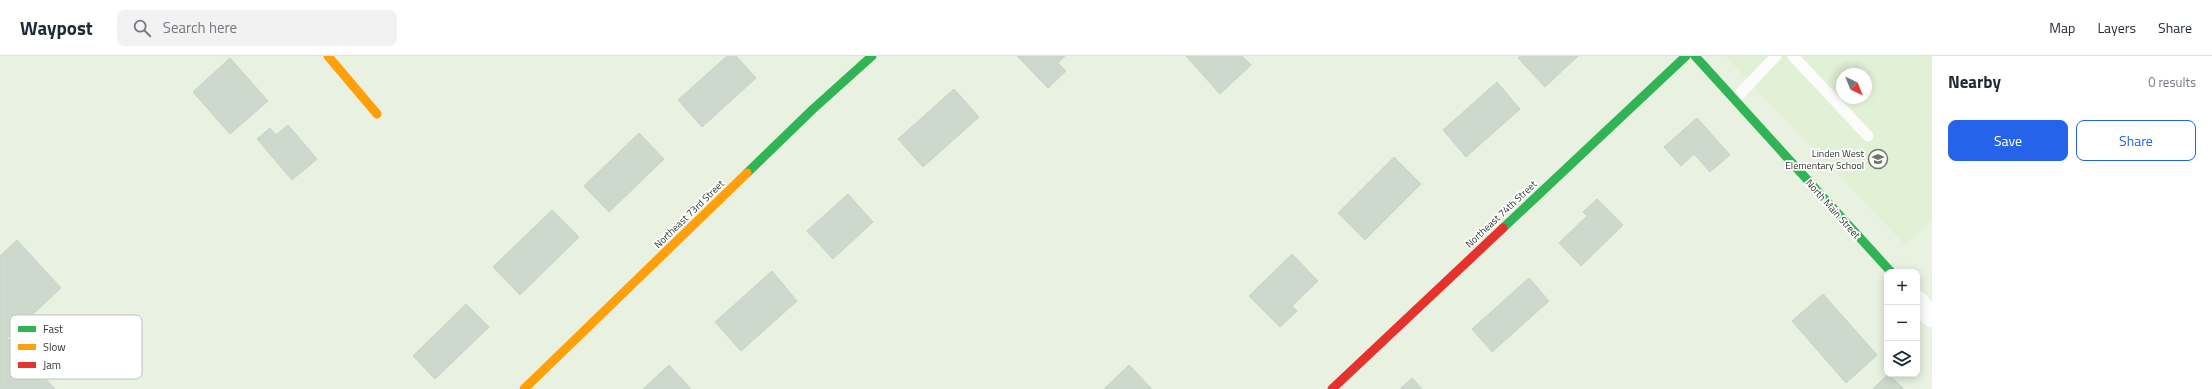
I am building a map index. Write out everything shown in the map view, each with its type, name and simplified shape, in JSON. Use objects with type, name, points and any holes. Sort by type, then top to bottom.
[{"type":"street","points":[[328,56],[377,114]]},
{"type":"street","name":"Northeast 73rd Street","points":[[524,389],[806,116],[872,56]]},
{"type":"street","name":"Northeast 74th Street","points":[[1332,389],[1686,56]]},
{"type":"street","name":"North Main Street","points":[[1696,56],[1888,269]]},
{"type":"street","points":[[1920,304],[1932,318]]},
{"type":"lane","points":[[1735,100],[1776,56]]},
{"type":"lane","points":[[1793,56],[1868,136]]},
{"type":"shaded area","name":"Linden West Elementary School","points":[[1725,56],[1932,56],[1932,220],[1905,245]]},
{"type":"building","points":[[727,56],[736,56],[756,78],[702,127],[678,100]]},
{"type":"building","points":[[1017,56],[1065,56],[1058,63],[1066,71],[1048,88]]},
{"type":"building","points":[[1186,56],[1242,56],[1251,65],[1220,94]]},
{"type":"building","points":[[1521,56],[1578,56],[1545,87],[1518,58]]},
{"type":"building","points":[[230,58],[268,101],[230,134],[193,92]]},
{"type":"building","points":[[1497,82],[1520,109],[1466,157],[1443,130]]},
{"type":"building","points":[[954,89],[979,117],[923,167],[898,139]]},
{"type":"building","points":[[1697,118],[1730,155],[1710,172],[1694,154],[1681,166],[1664,147]]},
{"type":"building","points":[[288,125],[317,159],[292,180],[257,139],[270,128],[276,135]]},
{"type":"building","points":[[639,133],[664,159],[609,212],[584,186]]},
{"type":"building","points":[[1394,157],[1421,184],[1365,240],[1338,213]]},
{"type":"building","points":[[848,194],[873,222],[833,259],[807,231]]},
{"type":"building","points":[[1597,199],[1623,225],[1581,266],[1559,243],[1587,216],[1583,212]]},
{"type":"building","points":[[552,210],[579,237],[520,295],[493,267]]},
{"type":"building","points":[[17,240],[61,288],[32,315],[10,315],[10,335],[7,338],[10,341],[10,379],[46,379],[55,389],[0,389],[0,256]]},
{"type":"building","points":[[1292,254],[1318,281],[1292,306],[1297,311],[1280,327],[1249,296]]},
{"type":"building","points":[[772,271],[797,301],[741,351],[715,322]]},
{"type":"building","points":[[1529,278],[1549,301],[1492,352],[1472,329]]},
{"type":"building","points":[[1823,294],[1877,355],[1846,383],[1792,321]]},
{"type":"building","points":[[466,304],[489,327],[435,379],[413,356]]},
{"type":"building","points":[[669,365],[691,389],[643,389]]},
{"type":"building","points":[[1129,365],[1152,389],[1104,389]]},
{"type":"building","points":[[1885,377],[1891,377],[1904,389],[1873,389]]},
{"type":"building","points":[[1412,378],[1422,389],[1400,389]]},
{"type":"traffic: fast","points":[[747,173],[812,110],[872,56]]},
{"type":"traffic: fast","points":[[1503,228],[1686,56]]},
{"type":"traffic: fast","points":[[1695,56],[1888,269]]},
{"type":"traffic: slow","points":[[328,56],[377,114]]},
{"type":"traffic: slow","points":[[524,389],[747,173]]},
{"type":"traffic: jam","points":[[1332,389],[1503,228]]},
{"type":"place","name":"Linden West Elementary School","points":[[1878,159]]}]
